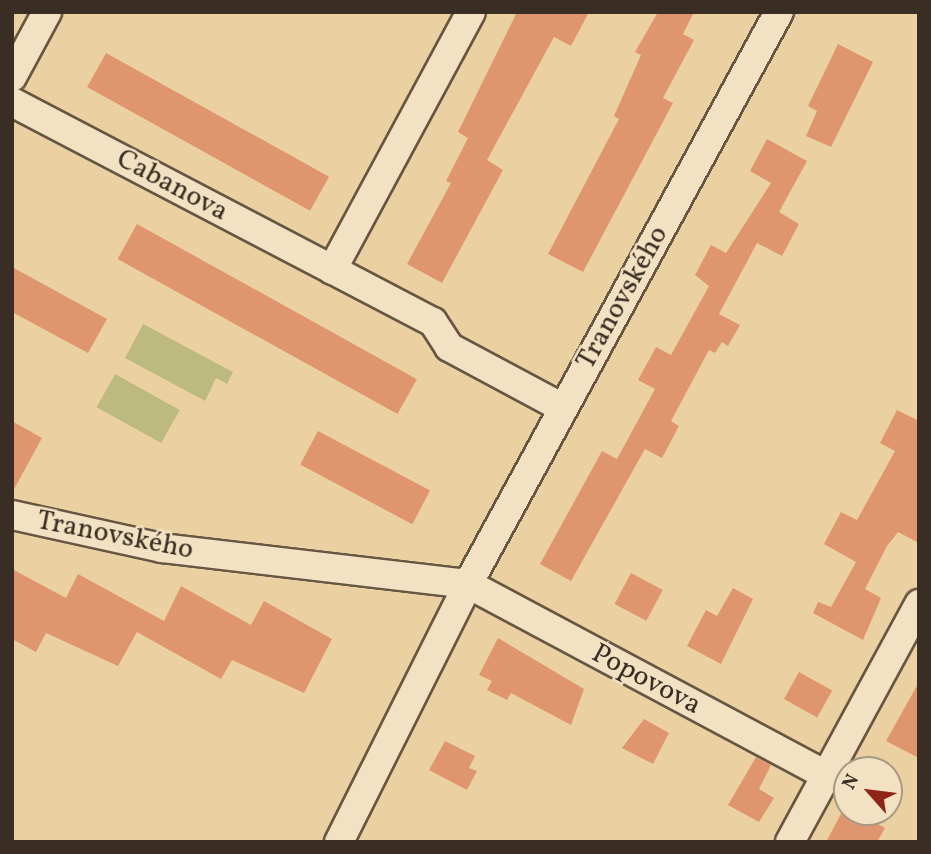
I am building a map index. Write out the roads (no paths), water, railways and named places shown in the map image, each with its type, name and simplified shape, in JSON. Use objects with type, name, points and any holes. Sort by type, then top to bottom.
[{"type":"street","points":[[12,77],[47,12]]},
{"type":"street","points":[[332,270],[471,12]]},
{"type":"street","name":"Tranovského","points":[[339,842],[468,584],[779,12]]},
{"type":"street","name":"Cabanova","points":[[12,102],[433,322],[449,347],[563,408]]},
{"type":"street","name":"Tranovského","points":[[12,515],[162,548],[468,584]]},
{"type":"street","name":"Popovova","points":[[468,584],[825,775]]},
{"type":"street","points":[[790,842],[919,604]]}]
